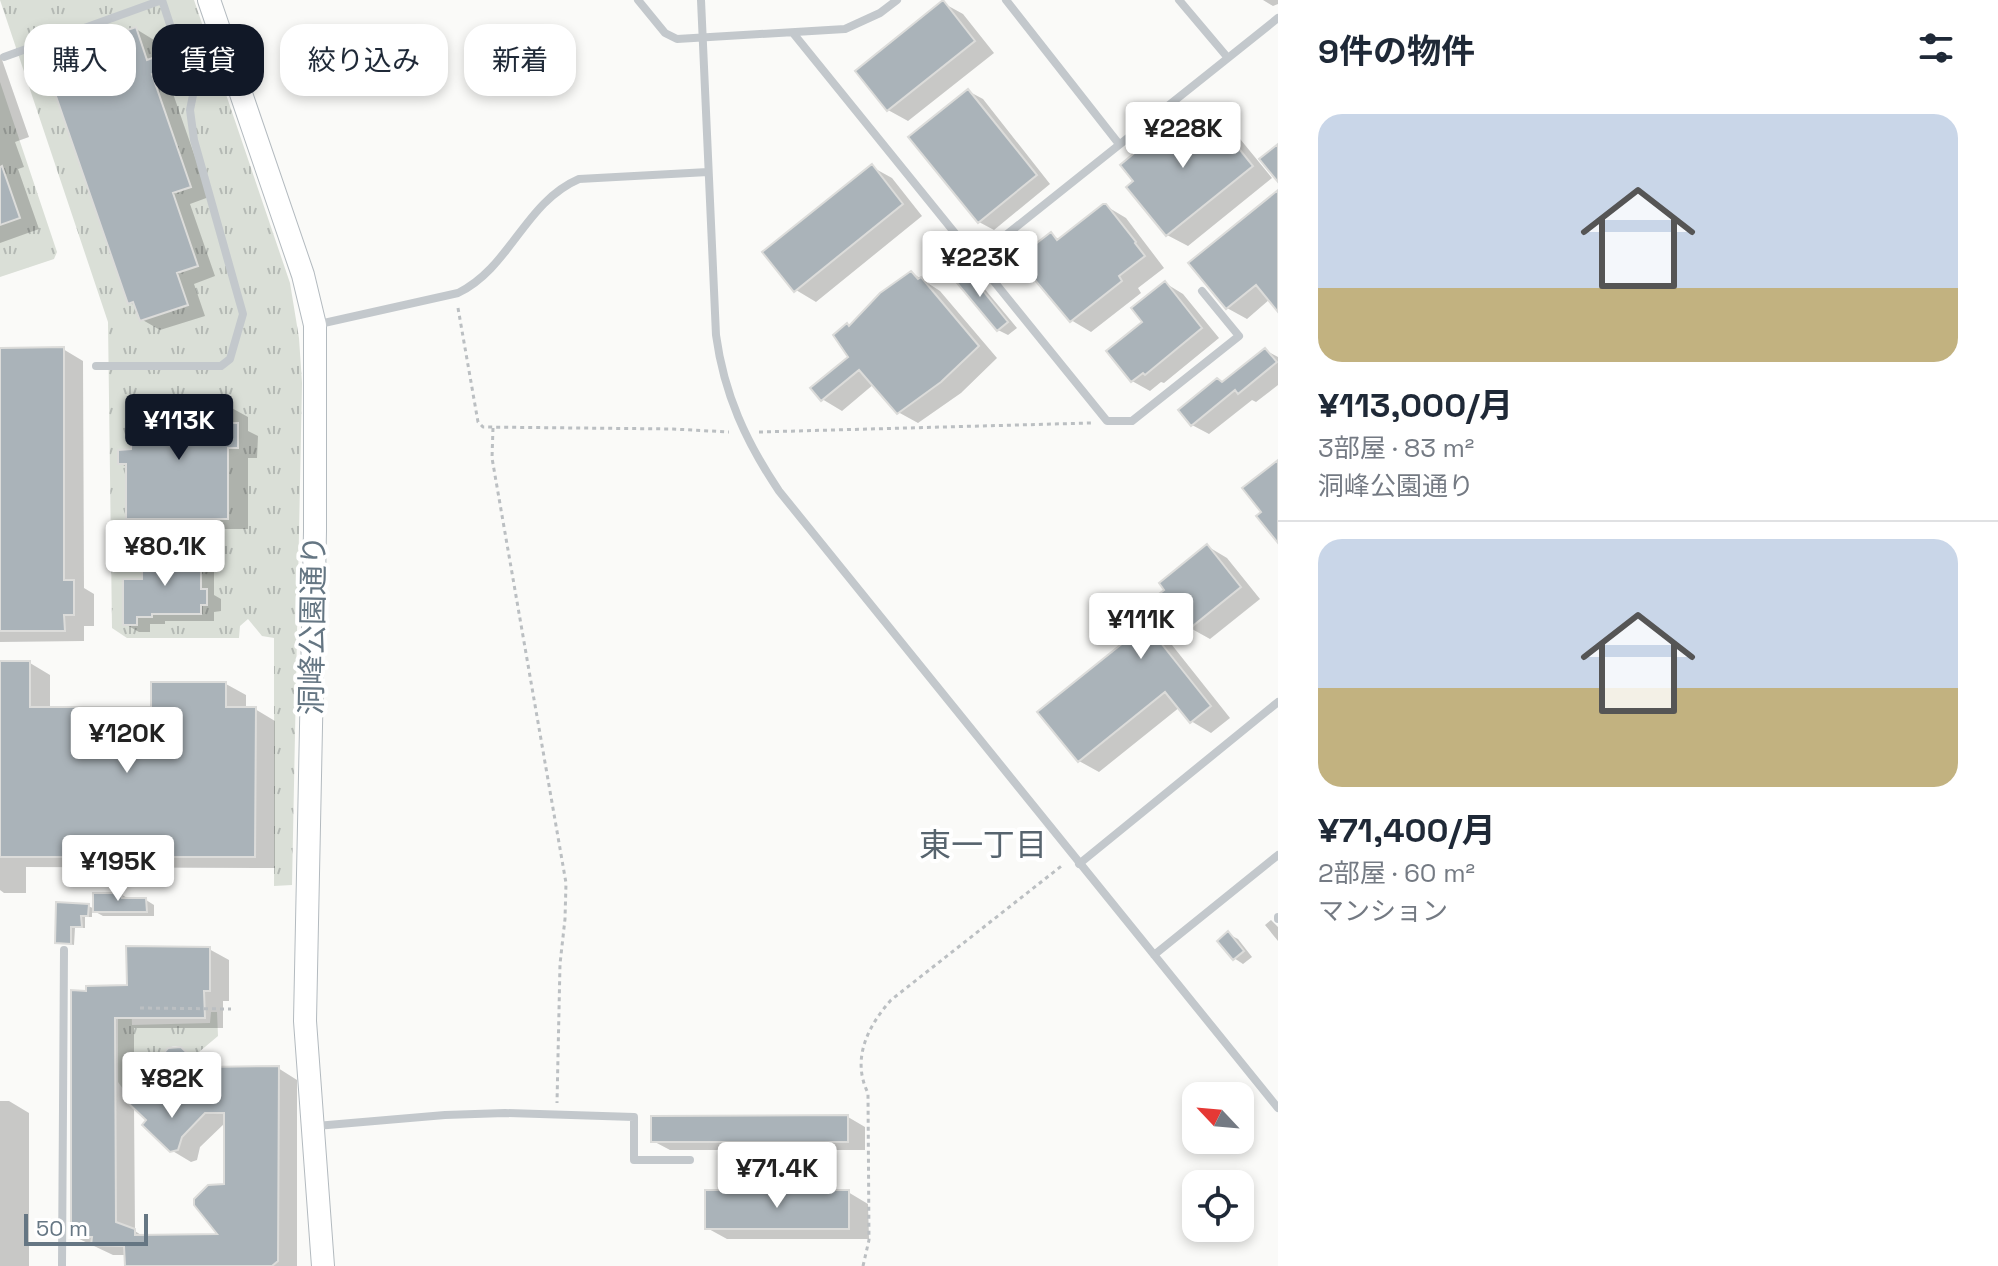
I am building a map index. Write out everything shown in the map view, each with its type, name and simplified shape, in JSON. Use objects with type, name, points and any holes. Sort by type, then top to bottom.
[{"type":"street","name":"洞峰公園通り","points":[[209,0],[303,275],[315,325],[315,531],[305,1021],[323,1266]]},
{"type":"lane","points":[[4,57],[162,0],[193,95],[190,110],[194,140],[243,314],[230,359],[221,366],[96,366]]},
{"type":"lane","points":[[638,0],[665,33],[677,39],[845,29],[880,13],[897,0]]},
{"type":"lane","points":[[701,0],[719,362],[734,413],[751,448],[779,491],[1278,1108]]},
{"type":"lane","points":[[1006,0],[1119,144]]},
{"type":"lane","points":[[1179,0],[1228,58]]},
{"type":"lane","points":[[976,259],[1278,18]]},
{"type":"lane","points":[[793,33],[1107,421],[1132,421],[1239,336],[1202,291]]},
{"type":"lane","points":[[315,325],[458,293],[471,287],[485,276],[545,199],[565,184],[579,179],[708,172]]},
{"type":"lane","points":[[1076,860],[1278,702]]},
{"type":"lane","points":[[1154,955],[1277,857]]},
{"type":"lane","points":[[62,1266],[64,950]]},
{"type":"lane","points":[[311,1126],[445,1115],[634,1117],[634,1160],[690,1160]]},
{"type":"path","points":[[458,308],[478,422],[483,427],[729,432]]},
{"type":"path","points":[[759,432],[1091,423]]},
{"type":"path","points":[[493,428],[492,458],[566,883],[560,964],[557,1115]]},
{"type":"path","points":[[863,1266],[869,1240],[868,1093],[860,1077],[864,1046],[872,1021],[891,1000],[1076,860]]},
{"type":"path","points":[[140,1008],[231,1009]]},
{"type":"green space","points":[[0,0],[194,0],[202,24],[152,24],[152,96],[227,96],[290,283],[302,383],[292,885],[274,886],[274,638],[262,636],[248,619],[240,626],[239,638],[127,638],[112,628],[108,322],[32,96],[136,96],[136,24],[24,24],[24,72]]},
{"type":"green space","points":[[0,82],[57,252],[54,259],[0,277]]},
{"type":"green space","points":[[118,994],[131,995],[132,1025],[210,1023],[211,1012],[217,1012],[218,1036],[193,1057],[181,1047],[167,1049],[161,1060],[163,1070],[151,1083],[146,1079],[129,1097],[118,1082]]},
{"type":"building","points":[[943,0],[975,41],[887,111],[855,71]]},
{"type":"building","points":[[136,27],[147,60],[152,58],[152,96],[160,96],[191,187],[173,193],[198,266],[177,273],[188,305],[140,321],[133,302],[128,304],[56,96],[136,96]]},
{"type":"building","points":[[968,89],[1037,175],[978,223],[908,137]]},
{"type":"building","points":[[1188,108],[1202,125],[1208,120],[1212,123],[1216,120],[1253,166],[1166,236],[1126,187],[1133,181],[1120,165]]},
{"type":"building","points":[[1278,144],[1278,182],[1259,159]]},
{"type":"building","points":[[872,164],[903,204],[794,292],[762,252]]},
{"type":"building","points":[[0,167],[20,218],[0,225]]},
{"type":"building","points":[[1278,190],[1278,312],[1256,285],[1226,309],[1188,263]]},
{"type":"building","points":[[1103,204],[1145,256],[1119,276],[1122,281],[1070,322],[1024,267],[1027,265],[1020,256],[1051,232],[1057,240]]},
{"type":"building","points":[[964,267],[1008,322],[997,331],[952,277]]},
{"type":"building","points":[[911,271],[918,279],[921,277],[979,346],[941,382],[897,414],[859,370],[821,401],[810,388],[848,357],[833,335],[847,323],[849,326],[880,293]]},
{"type":"building","points":[[1165,281],[1202,328],[1145,375],[1143,373],[1131,382],[1106,351],[1142,322],[1131,308]]},
{"type":"building","points":[[64,347],[64,580],[74,580],[74,615],[64,615],[65,631],[0,631],[0,348]]},
{"type":"building","points":[[1265,348],[1277,362],[1238,394],[1235,390],[1191,426],[1178,410],[1217,378],[1222,382]]},
{"type":"building","points":[[138,404],[228,404],[228,423],[238,423],[238,448],[228,448],[228,519],[126,519],[126,464],[118,464],[118,450],[131,449],[132,417],[138,417]]},
{"type":"building","points":[[1278,460],[1278,543],[1256,516],[1261,512],[1242,488]]},
{"type":"building","points":[[1207,544],[1241,587],[1189,629],[1176,614],[1153,633],[1211,706],[1190,723],[1165,692],[1078,762],[1037,712],[1124,642],[1114,629],[1164,590],[1159,583]]},
{"type":"building","points":[[142,554],[201,554],[201,589],[207,589],[207,605],[201,605],[201,614],[152,614],[152,617],[137,617],[137,625],[123,625],[123,579],[142,579]]},
{"type":"building","points":[[0,661],[30,661],[30,707],[151,707],[151,682],[226,682],[226,707],[256,707],[255,857],[0,857]]},
{"type":"building","points":[[93,893],[122,893],[122,898],[146,898],[147,912],[93,912]]},
{"type":"building","points":[[56,902],[89,904],[88,916],[81,916],[82,927],[71,927],[71,944],[55,943]]},
{"type":"building","points":[[1228,931],[1244,951],[1233,960],[1217,941]]},
{"type":"building","points":[[126,946],[210,947],[210,991],[204,991],[205,1018],[115,1018],[116,1222],[135,1229],[135,1235],[217,1234],[194,1205],[194,1199],[208,1185],[224,1184],[224,1113],[205,1113],[182,1137],[178,1150],[170,1152],[142,1125],[146,1120],[125,1100],[146,1079],[166,1096],[159,1062],[168,1048],[181,1047],[202,1067],[279,1066],[278,1261],[272,1266],[125,1266],[124,1246],[91,1245],[92,1237],[71,1237],[71,990],[86,991],[86,986],[127,985]]},
{"type":"building","points":[[848,1115],[848,1142],[651,1142],[651,1116]]},
{"type":"building","points":[[705,1190],[849,1190],[849,1229],[705,1229]]},
{"type":"district","name":"東一丁目","points":[[983,845]]}]
